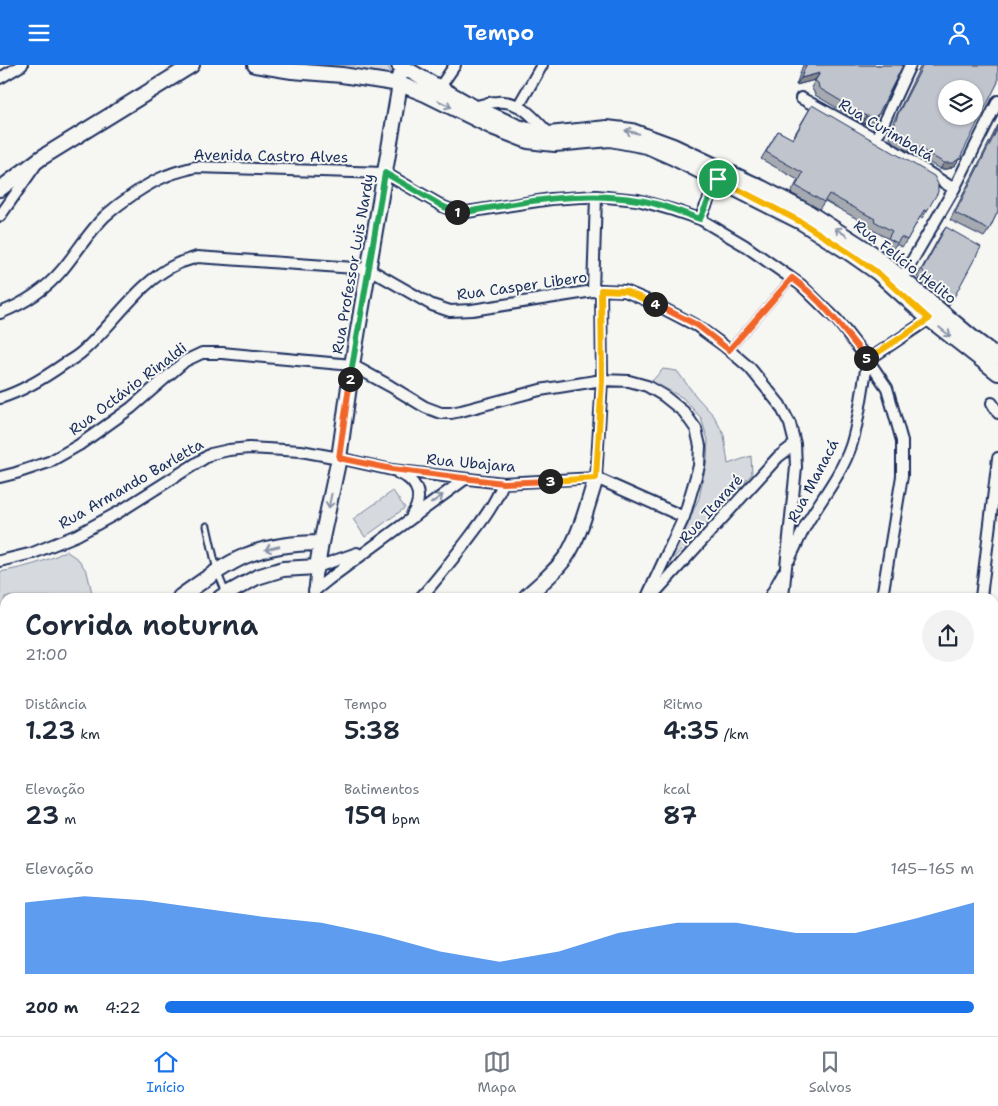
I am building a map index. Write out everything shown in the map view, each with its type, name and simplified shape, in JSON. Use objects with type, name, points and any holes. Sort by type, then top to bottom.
[{"type":"main road","points":[[0,189],[41,158],[192,65]]},
{"type":"main road","points":[[254,65],[292,71],[342,75]]},
{"type":"main road","points":[[322,65],[342,75]]},
{"type":"main road","points":[[393,65],[400,76],[400,84]]},
{"type":"main road","name":"Rua Felício Helito","points":[[399,65],[474,107],[518,127],[549,134],[607,128],[620,129],[644,135],[673,146],[762,188],[808,212],[872,253],[998,357]]},
{"type":"main road","name":"Rua Felício Helito","points":[[342,75],[400,84],[425,94],[492,127],[528,141],[554,144],[601,139],[620,140],[647,147],[672,157],[801,222],[848,252],[878,273],[929,319],[998,373]]},
{"type":"main road","name":"Rua Professor Luis Nardy","points":[[317,567],[339,458],[352,365],[400,84]]},
{"type":"main road","points":[[530,593],[547,578],[568,553],[579,530],[596,478]]},
{"type":"main road","points":[[186,593],[217,571],[244,557],[273,547],[321,543]]},
{"type":"main road","points":[[228,593],[257,577],[283,569],[317,567]]},
{"type":"street","points":[[0,78],[22,65]]},
{"type":"street","points":[[440,87],[454,65]]},
{"type":"street","points":[[519,105],[542,65]]},
{"type":"street","points":[[876,139],[910,65]]},
{"type":"street","name":"Rua Curimbatá","points":[[801,98],[876,139],[954,189]]},
{"type":"street","points":[[474,107],[496,101],[519,105],[528,111],[549,134]]},
{"type":"street","points":[[902,278],[954,189],[998,101]]},
{"type":"street","points":[[0,216],[41,158]]},
{"type":"street","name":"Avenida Castro Alves","points":[[0,313],[9,310],[38,293],[61,271],[84,240],[106,216],[132,195],[165,176],[195,167],[385,173]]},
{"type":"street","points":[[385,173],[444,207],[460,213],[551,199],[596,196],[638,200],[700,219],[744,245],[802,285],[836,320],[868,359],[887,388],[902,441],[902,476],[883,593]]},
{"type":"street","points":[[700,219],[718,179]]},
{"type":"street","points":[[596,196],[597,290],[602,380],[596,478]]},
{"type":"street","name":"Rua Casper Libero","points":[[0,398],[44,378],[82,352],[155,277],[175,265],[197,257],[369,269],[432,305],[450,311],[472,310],[597,290],[625,291],[697,325],[729,350],[750,369],[780,405],[790,424],[795,444],[796,467],[783,593]]},
{"type":"street","points":[[868,359],[929,319]]},
{"type":"street","name":"Rua Octávio Rinaldi","points":[[0,477],[49,462],[78,445],[131,408],[185,361],[202,353],[222,353],[352,365],[425,407],[440,413],[451,413],[540,390],[602,380],[629,381],[647,386],[664,396],[684,412],[696,429],[700,446],[699,466],[684,517],[651,593]]},
{"type":"street","name":"Rua Manacá","points":[[772,593],[806,526],[837,475],[850,447],[858,417],[868,359]]},
{"type":"street","points":[[992,403],[998,413]]},
{"type":"street","name":"Rua Itararé","points":[[653,593],[778,457],[795,444]]},
{"type":"street","name":"Rua Armando Barletta","points":[[0,561],[33,553],[77,535],[119,512],[211,454],[229,449],[249,448],[301,451],[339,458]]},
{"type":"street","name":"Rua Ubajara","points":[[339,458],[392,469],[503,483],[596,478],[684,517]]},
{"type":"street","points":[[981,593],[998,458]]},
{"type":"street","points":[[392,469],[414,485],[418,496],[417,507],[408,520]]},
{"type":"street","points":[[315,593],[329,579],[465,479]]},
{"type":"street","points":[[424,593],[484,518],[493,505],[503,483]]},
{"type":"street","points":[[314,593],[317,567],[368,550]]},
{"type":"lane","points":[[729,350],[792,278]]},
{"type":"lane","points":[[207,526],[223,593]]},
{"type":"shaded area","points":[[310,65],[387,65],[392,77]]},
{"type":"shaded area","points":[[663,369],[677,371],[714,416],[724,435],[728,464],[751,456],[752,474],[669,563],[699,498],[707,459],[708,440],[701,418],[683,398],[652,381]]},
{"type":"shaded area","points":[[393,491],[405,508],[365,537],[353,519]]},
{"type":"shaded area","points":[[66,551],[79,560],[87,572],[92,593],[0,593],[0,572],[17,569]]},
{"type":"building","points":[[806,65],[903,65],[879,113],[875,117],[866,116],[819,88],[818,83],[815,81],[820,73],[801,78]]},
{"type":"building","points":[[923,65],[998,65],[998,82],[983,112],[983,80],[938,80],[938,125],[976,125],[960,158],[953,163],[944,163],[899,136],[895,131],[895,123]]},
{"type":"building","points":[[812,105],[934,176],[938,184],[938,192],[927,211],[924,210],[907,240],[901,237],[897,243],[888,238],[892,231],[874,221],[875,219],[829,194],[824,202],[796,186],[803,173],[766,152],[778,131],[793,139]]},
{"type":"building","points":[[998,128],[998,211],[989,230],[955,213]]},
{"type":"building","points":[[946,227],[981,247],[953,299],[922,270]]},
{"type":"route","points":[[385,173],[444,207],[460,213],[551,199],[596,196],[638,200],[700,219],[718,179],[801,222],[848,252],[878,273],[929,319],[868,359],[836,320],[802,285],[792,278],[729,350],[697,325],[651,302],[625,291],[601,290],[602,380],[596,478],[503,483],[392,469],[339,458],[352,365],[385,173]]}]
